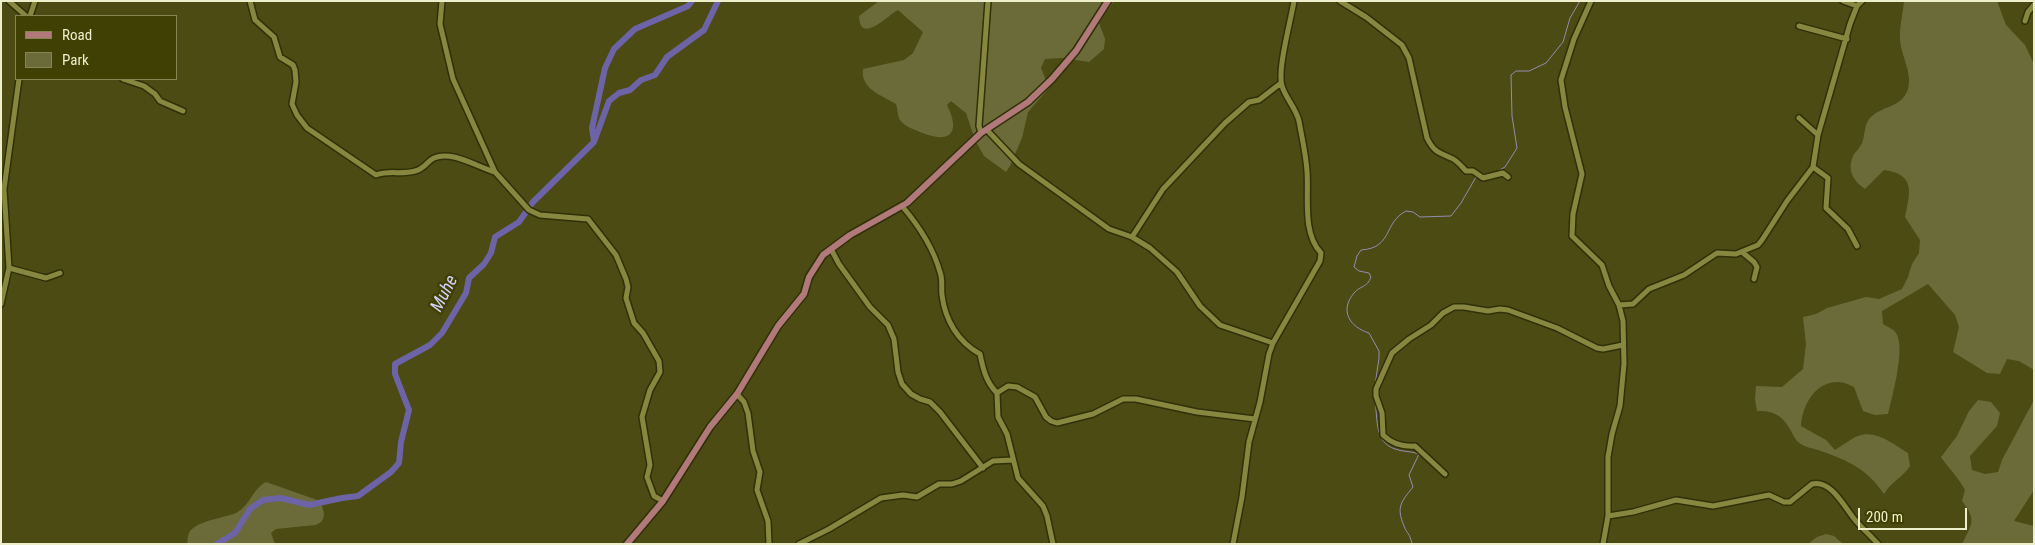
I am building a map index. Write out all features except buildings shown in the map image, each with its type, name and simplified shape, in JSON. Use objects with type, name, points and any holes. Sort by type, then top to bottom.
[{"type":"main road","points":[[627,544],[663,501],[710,426],[737,394],[778,326],[804,294],[809,277],[816,264],[831,249],[850,235],[902,206],[984,132],[1028,102],[1052,79],[1076,51],[1108,1]]},
{"type":"street","points":[[9,1],[25,15]]},
{"type":"street","points":[[30,15],[35,1]]},
{"type":"street","points":[[250,1],[255,20],[274,37],[280,57],[293,65],[296,70],[292,104],[297,115],[307,128],[330,145],[356,160],[363,168],[376,175],[386,171],[401,173],[415,171],[425,167],[433,158],[447,156],[495,172]]},
{"type":"street","points":[[442,1],[440,24],[454,79],[495,172],[526,208],[540,215],[588,219],[616,255],[626,279],[628,287],[626,298],[634,323],[643,333],[659,361],[660,372],[650,390],[642,417],[650,465],[647,477],[654,496],[663,501]]},
{"type":"street","points":[[988,1],[979,126],[984,132],[1019,164],[1109,229],[1132,237],[1150,248],[1177,272],[1200,306],[1220,325],[1273,342]]},
{"type":"street","points":[[1233,544],[1242,497],[1249,442],[1269,354],[1273,342],[1320,261],[1321,254],[1314,246],[1310,235],[1307,170],[1299,121],[1281,83],[1294,1]]},
{"type":"street","points":[[1340,1],[1366,17],[1402,46],[1409,58],[1427,138],[1434,149],[1440,154],[1453,158],[1466,172],[1473,171],[1483,178],[1503,173],[1508,177]]},
{"type":"street","points":[[1591,1],[1574,40],[1561,80],[1565,107],[1582,174],[1573,214],[1572,232],[1574,238],[1602,265],[1609,286],[1619,305],[1623,321],[1624,364],[1620,406],[1608,457],[1608,516],[1603,544]]},
{"type":"street","points":[[1843,1],[1857,6]]},
{"type":"street","points":[[1619,305],[1633,304],[1652,287],[1684,275],[1717,253],[1734,254],[1742,252],[1758,245],[1762,240],[1812,167],[1818,135],[1857,6],[1862,1]]},
{"type":"street","points":[[2025,21],[2028,12],[2034,5]]},
{"type":"street","points":[[1799,26],[1847,39]]},
{"type":"street","points":[[1,304],[9,268],[4,189],[19,80]]},
{"type":"street","points":[[126,80],[144,86],[155,94],[160,101],[183,111]]},
{"type":"street","points":[[1132,237],[1163,189],[1224,123],[1249,102],[1259,100],[1281,83]]},
{"type":"street","points":[[1800,118],[1818,135]]},
{"type":"street","points":[[1812,167],[1828,178],[1826,208],[1848,229],[1857,246]]},
{"type":"street","points":[[902,206],[918,225],[940,272],[942,296],[949,322],[968,347],[980,354],[984,372],[991,387],[997,393],[998,417],[1007,434],[1018,478],[1043,506],[1053,544]]},
{"type":"street","points":[[831,249],[839,264],[870,307],[888,325],[895,344],[898,372],[902,384],[912,394],[930,402],[940,412],[983,468]]},
{"type":"street","points":[[1742,252],[1757,267],[1754,279]]},
{"type":"street","points":[[9,268],[38,277],[52,276],[60,273]]},
{"type":"street","points":[[1445,474],[1415,446],[1400,445],[1389,441],[1382,435],[1382,413],[1376,396],[1382,375],[1392,353],[1409,339],[1432,325],[1443,313],[1454,307],[1464,306],[1488,311],[1504,309],[1557,328],[1596,348],[1603,349],[1623,345]]},
{"type":"street","points":[[997,393],[1008,386],[1022,390],[1035,397],[1046,417],[1057,423],[1093,414],[1123,399],[1136,399],[1227,417],[1255,419]]},
{"type":"street","points":[[737,394],[744,402],[748,413],[753,450],[760,472],[757,490],[768,521],[769,544]]},
{"type":"street","points":[[800,544],[829,530],[881,498],[903,495],[917,497],[940,484],[952,484],[993,462],[1012,460]]},
{"type":"street","points":[[1608,516],[1633,512],[1676,500],[1713,506],[1768,495],[1786,503],[1792,501],[1812,484],[1816,483],[1835,493],[1856,521],[1878,544]]},
{"type":"green space","points":[[879,1],[1114,1],[1099,23],[1105,39],[1104,49],[1089,62],[1062,58],[1045,59],[1041,68],[1049,88],[1028,112],[1022,138],[1006,172],[984,156],[975,140],[966,113],[951,101],[947,105],[953,124],[950,134],[945,137],[930,136],[904,124],[899,118],[896,104],[879,95],[865,82],[863,69],[904,60],[913,53],[923,32],[898,10],[876,26],[864,28],[861,25],[859,16]]},
{"type":"green space","points":[[1904,1],[1997,1],[2006,25],[2025,45],[2034,64],[2034,370],[2019,361],[2007,359],[2000,374],[1987,373],[1953,352],[1959,327],[1955,315],[1928,284],[1882,311],[1883,324],[1896,333],[1900,349],[1895,385],[1888,414],[1875,415],[1863,411],[1854,387],[1841,382],[1831,383],[1823,386],[1811,396],[1804,411],[1801,426],[1826,440],[1835,450],[1858,436],[1871,434],[1884,438],[1908,453],[1910,466],[1884,494],[1871,478],[1857,467],[1840,458],[1800,443],[1796,440],[1788,426],[1777,415],[1757,411],[1755,399],[1756,386],[1782,387],[1803,369],[1806,344],[1803,317],[1866,297],[1879,299],[1902,289],[1912,264],[1919,253],[1920,240],[1905,217],[1909,193],[1906,180],[1894,172],[1884,170],[1865,189],[1854,179],[1851,171],[1851,161],[1862,143],[1870,118],[1901,100],[1908,89],[1909,76],[1900,42]]},
{"type":"green space","points":[[1978,400],[1991,402],[2000,413],[1997,426],[1970,456],[1972,470],[1985,474],[1998,472],[2002,460],[2034,400],[2034,490],[2014,521],[2034,526],[2034,544],[1962,544],[1971,522],[1970,513],[1962,501],[1965,490],[1941,457],[1957,436],[1969,411]]},
{"type":"green space","points":[[266,482],[320,501],[324,512],[322,521],[315,525],[276,529],[271,533],[275,544],[187,544],[188,534],[192,529],[207,521],[241,510],[258,488]]},
{"type":"green space","points":[[1826,534],[1834,536],[1843,544],[1808,544],[1817,537]]},
{"type":"waterway","points":[[594,141],[592,128],[605,68],[614,49],[635,29],[688,6],[692,1]]},
{"type":"waterway","name":"Muhe","points":[[217,544],[235,533],[250,509],[263,500],[281,498],[309,505],[358,496],[391,472],[399,463],[401,442],[409,410],[395,374],[395,364],[430,345],[442,333],[466,293],[469,278],[484,264],[491,253],[495,237],[519,222],[533,202],[594,142],[609,101],[619,93],[630,90],[641,80],[655,75],[667,57],[704,30],[718,1]]},
{"type":"waterway","points":[[1496,172],[1505,167],[1517,148],[1512,116],[1511,75],[1516,71],[1529,71],[1546,63],[1563,42],[1570,18],[1580,1]]},
{"type":"waterway","points":[[1481,174],[1490,174]]},
{"type":"waterway","points":[[1374,392],[1379,351],[1369,333],[1357,327],[1349,318],[1347,312],[1347,306],[1354,293],[1366,285],[1371,277],[1369,273],[1359,271],[1354,267],[1357,256],[1361,250],[1378,245],[1394,222],[1406,211],[1413,212],[1420,217],[1451,216],[1476,177]]},
{"type":"waterway","points":[[1375,401],[1378,429],[1383,441],[1395,449],[1419,454],[1409,475],[1413,487],[1400,509],[1405,529],[1412,544]]}]
